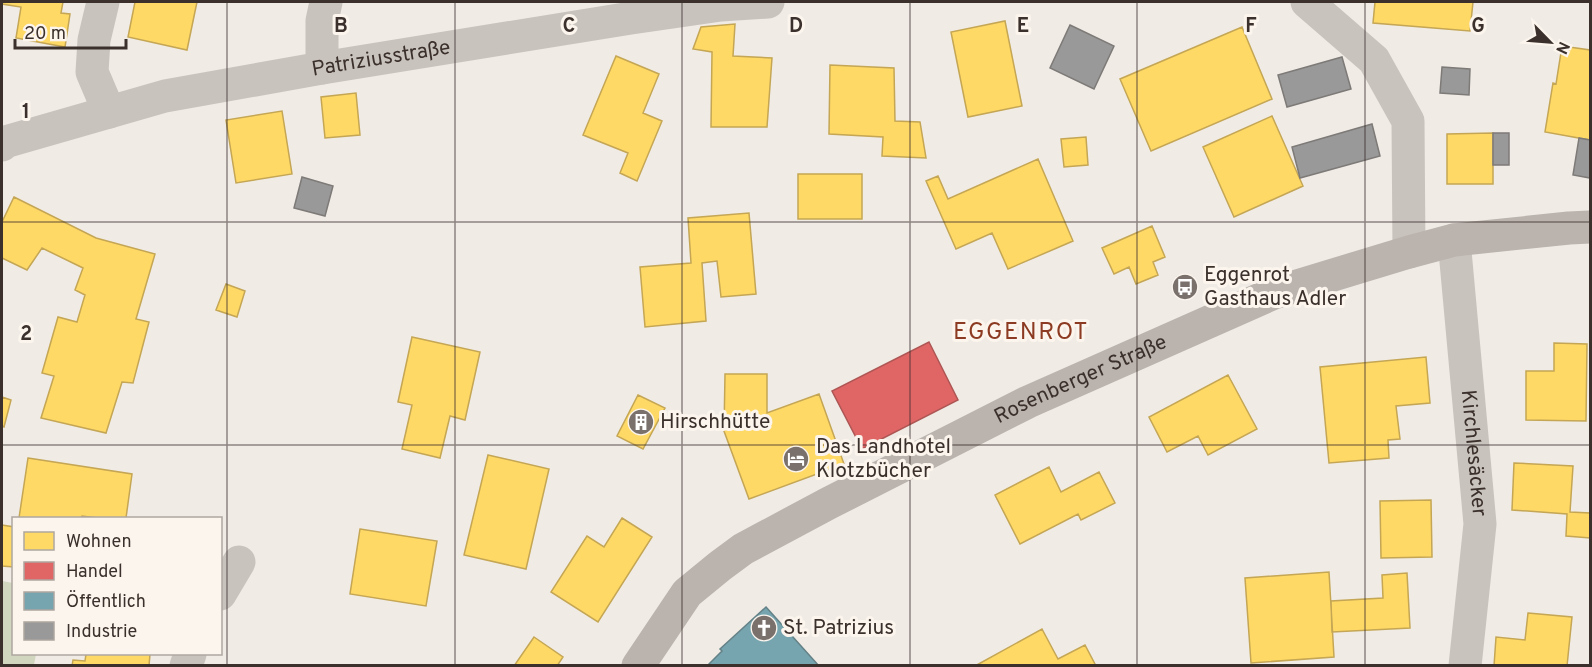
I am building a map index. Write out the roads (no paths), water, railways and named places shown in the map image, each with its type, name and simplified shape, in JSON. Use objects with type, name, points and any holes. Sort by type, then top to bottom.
[{"type":"main road","name":"Rosenberger Straße","points":[[638,666],[687,593],[743,549],[1028,402],[1274,293],[1454,240],[1590,227]]},
{"type":"street","points":[[103,2],[94,40],[92,72],[109,112]]},
{"type":"street","points":[[322,68],[322,21],[326,2]]},
{"type":"street","name":"Patriziusstraße","points":[[3,141],[165,96],[631,18],[721,5],[768,2]]},
{"type":"street","points":[[1307,2],[1374,60],[1408,121],[1409,252]]},
{"type":"street","name":"Kirchlesäcker","points":[[1454,240],[1480,524],[1465,666]]},
{"type":"street","points":[[222,591],[239,562]]},
{"type":"place","name":"Eggenrot Gasthaus Adler","points":[[1185,287]]},
{"type":"place","name":"Hirschhütte","points":[[641,422]]},
{"type":"place","name":"Das Landhotel Klotzbücher","points":[[796,459]]},
{"type":"place","name":"St. Patrizius","points":[[764,628]]},
{"type":"district","name":"EGGENROT","points":[[1021,333]]}]
